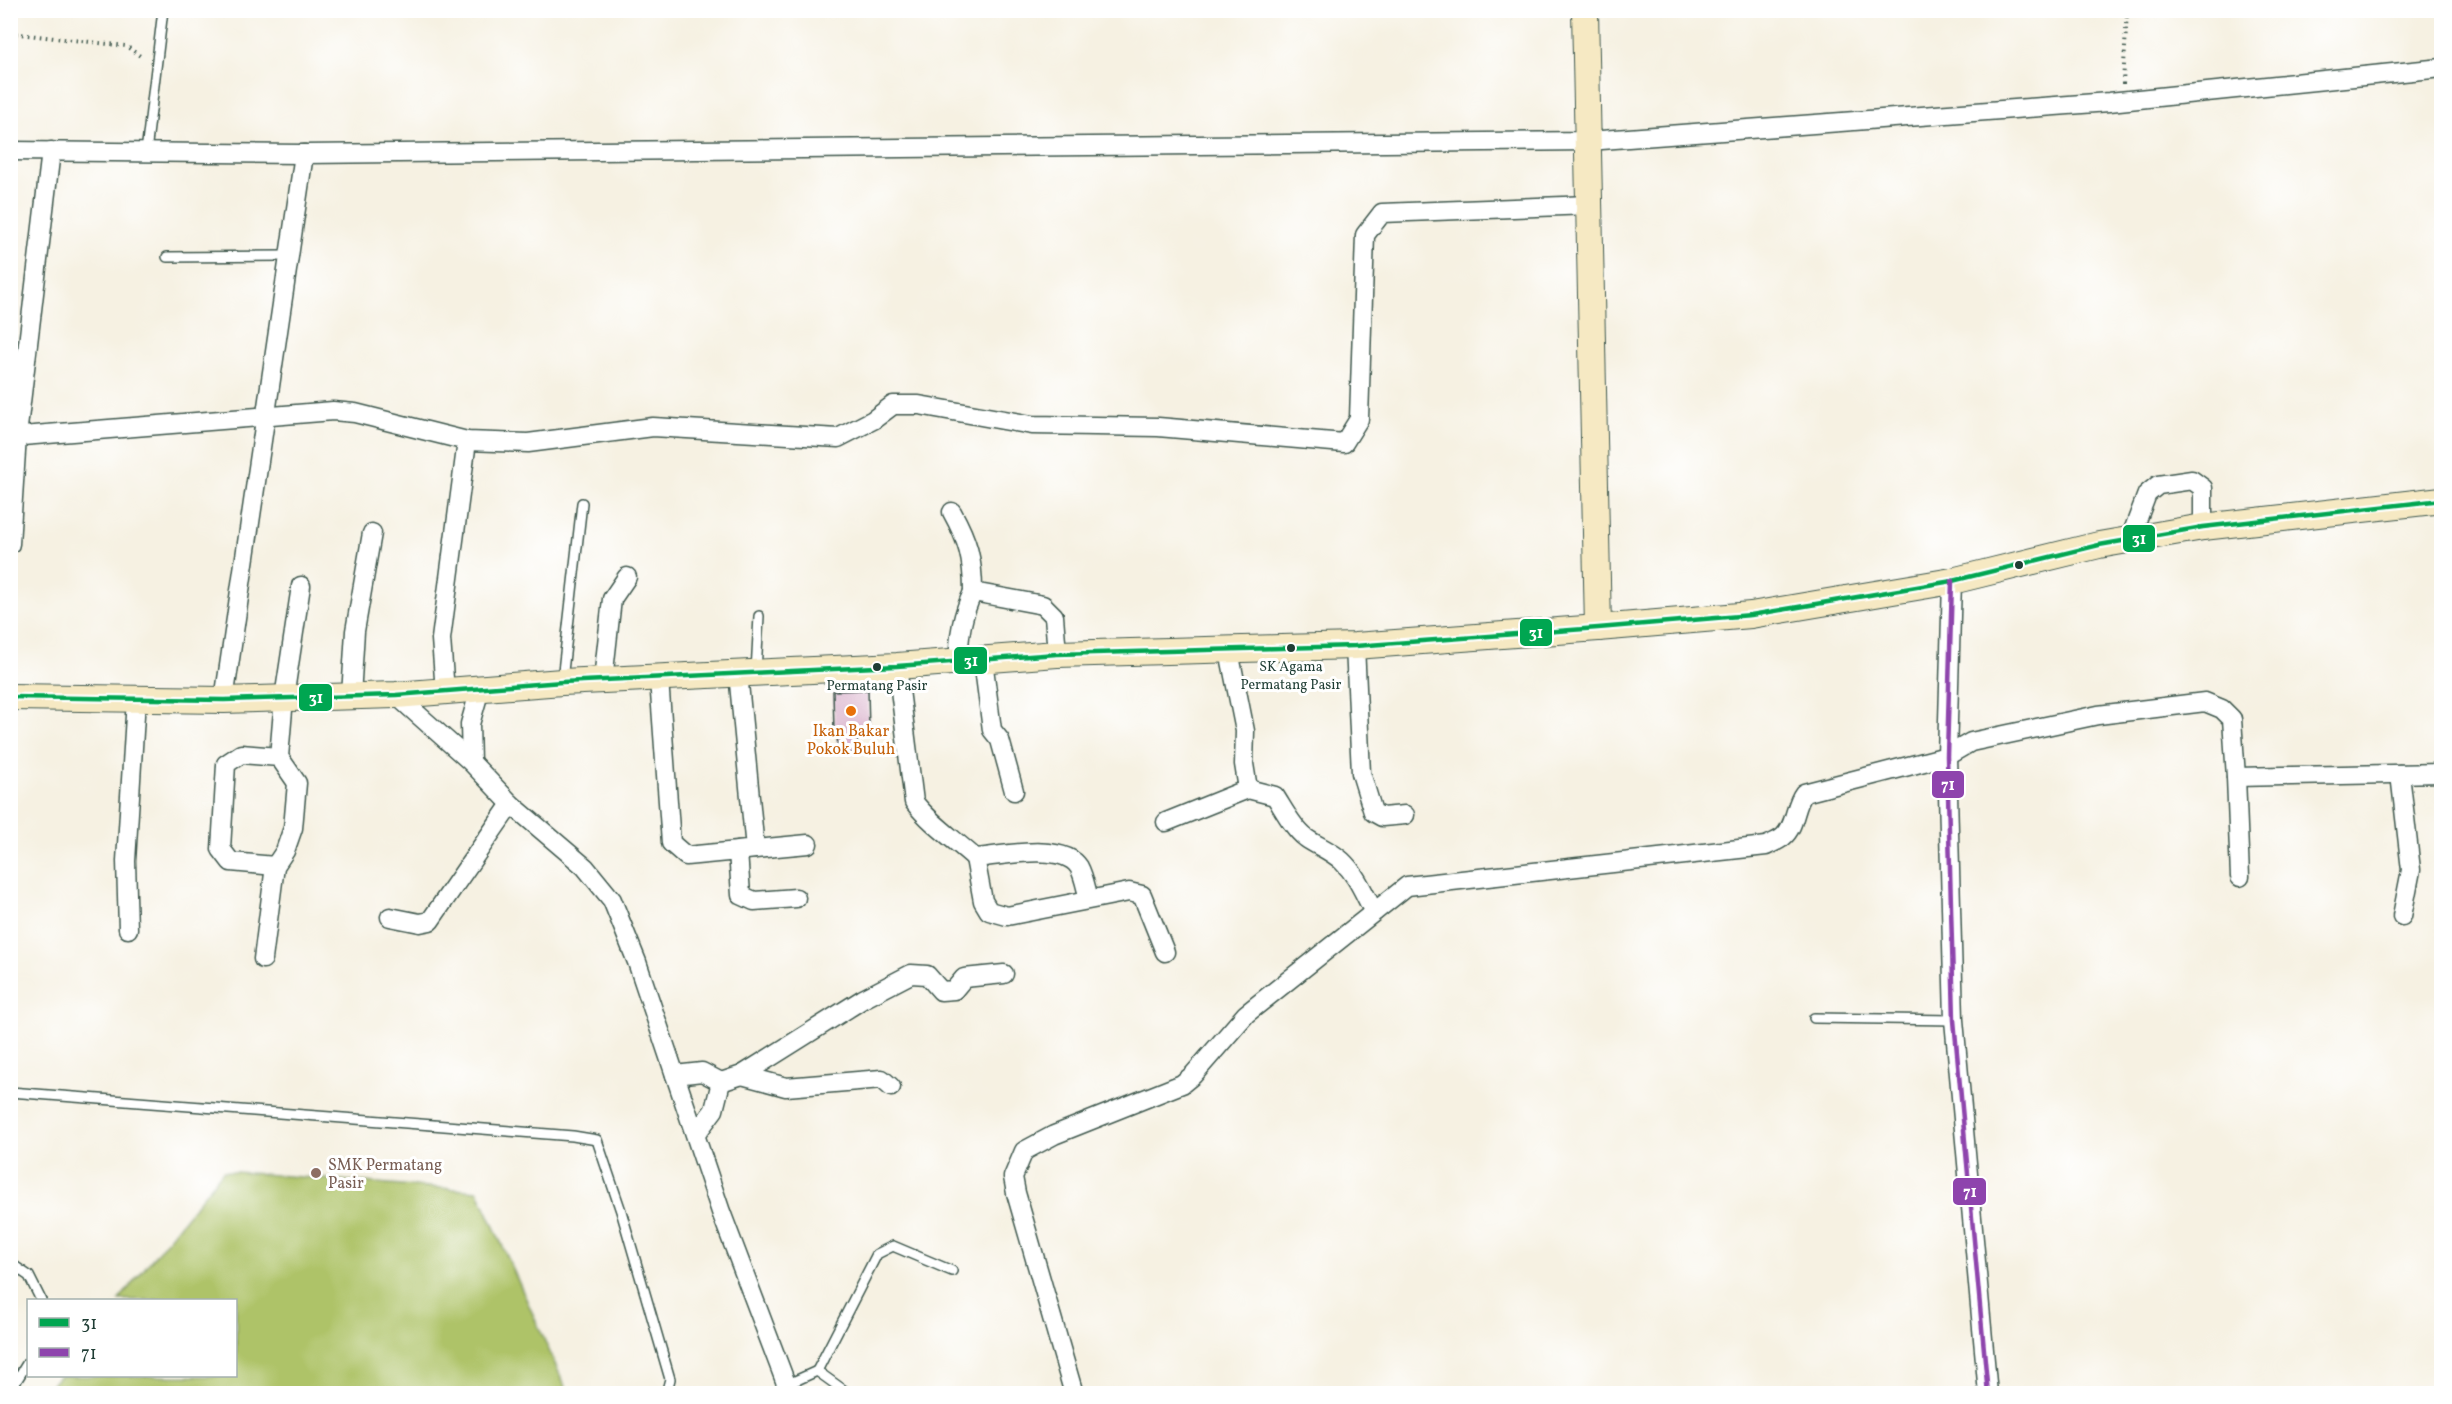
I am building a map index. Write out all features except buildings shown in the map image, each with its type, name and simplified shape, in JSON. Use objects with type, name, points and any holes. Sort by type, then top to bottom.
[{"type":"main road","points":[[1585,10],[1599,628]]},
{"type":"main road","points":[[10,697],[224,700],[396,695],[562,682],[897,666],[1057,654],[1355,646],[1599,628],[1751,615],[1952,581],[2130,539],[2203,527],[2442,500]]},
{"type":"street","points":[[10,151],[304,154],[1588,141],[2122,99],[2442,68]]},
{"type":"street","points":[[10,544],[14,436],[51,151]]},
{"type":"street","points":[[224,700],[304,154]]},
{"type":"street","points":[[14,436],[333,411],[355,413],[467,441],[528,443],[653,427],[838,438],[873,420],[893,405],[919,405],[1032,425],[1158,427],[1344,443],[1359,418],[1365,235],[1382,213],[1590,205]]},
{"type":"street","points":[[445,692],[441,639],[467,441]]},
{"type":"street","points":[[2130,539],[2147,494],[2158,485],[2192,480],[2203,488],[2203,527]]},
{"type":"street","points":[[952,512],[968,540],[973,568],[973,592],[965,609],[958,637],[971,660],[992,730],[1000,740],[1014,791]]},
{"type":"street","points":[[351,696],[354,631],[372,533]]},
{"type":"street","points":[[603,680],[612,599],[627,577]]},
{"type":"street","points":[[1952,581],[1947,756],[1954,1020],[1988,1394]]},
{"type":"street","points":[[263,959],[275,866],[285,851],[293,828],[297,783],[279,757],[284,698],[301,586]]},
{"type":"street","points":[[973,592],[1043,604],[1054,616],[1057,654]]},
{"type":"street","points":[[1355,646],[1361,773],[1373,812],[1382,817],[1405,815]]},
{"type":"street","points":[[1229,651],[1245,731],[1244,764],[1248,789]]},
{"type":"street","points":[[897,666],[914,802],[927,820],[946,832],[975,858],[983,901],[989,911],[1007,916],[1129,891],[1142,895],[1165,952]]},
{"type":"street","points":[[747,672],[746,850],[741,895],[754,901],[796,898]]},
{"type":"street","points":[[659,679],[671,843],[686,856],[808,844]]},
{"type":"street","points":[[471,762],[470,724],[480,689]]},
{"type":"street","points":[[396,695],[471,762],[511,804],[585,867],[612,900],[637,962],[721,1212],[788,1389]]},
{"type":"street","points":[[128,929],[126,861],[136,699]]},
{"type":"street","points":[[1074,1394],[1014,1185],[1013,1177],[1024,1151],[1054,1135],[1182,1084],[1193,1076],[1246,1014],[1407,886],[1766,846],[1784,836],[1791,827],[1798,800],[1804,793],[1947,756],[1971,742],[2098,715],[2205,702],[2222,709],[2232,719],[2240,877]]},
{"type":"street","points":[[275,866],[231,862],[221,849],[226,764],[241,754],[279,757]]},
{"type":"street","points":[[2236,777],[2442,773]]},
{"type":"street","points":[[2400,774],[2411,870],[2402,916]]},
{"type":"street","points":[[1166,822],[1248,789],[1275,796],[1306,838],[1321,845],[1342,861],[1356,878],[1374,912]]},
{"type":"street","points":[[390,917],[420,923],[430,921],[511,804]]},
{"type":"street","points":[[975,858],[1048,852],[1068,856],[1079,867],[1089,899]]},
{"type":"street","points":[[675,1075],[702,1072],[721,1082],[742,1075],[863,999],[911,974],[927,975],[941,991],[954,990],[964,978],[1004,974]]},
{"type":"street","points":[[742,1075],[786,1087],[882,1079],[891,1087]]},
{"type":"street","points":[[696,1134],[714,1110],[721,1082]]},
{"type":"lane","points":[[146,152],[163,10]]},
{"type":"lane","points":[[167,257],[289,256]]},
{"type":"lane","points":[[562,682],[582,503]]},
{"type":"lane","points":[[747,672],[759,616]]},
{"type":"lane","points":[[1814,1018],[1954,1020]]},
{"type":"lane","points":[[10,1092],[561,1135],[597,1140],[621,1211],[670,1379],[666,1394]]},
{"type":"lane","points":[[788,1389],[817,1371],[877,1254],[893,1246],[952,1271]]},
{"type":"lane","points":[[10,1263],[28,1276],[40,1299]]},
{"type":"lane","points":[[10,1391],[27,1364]]},
{"type":"lane","points":[[817,1371],[849,1394]]},
{"type":"path","points":[[2122,99],[2127,10]]},
{"type":"path","points":[[10,33],[126,46],[156,67]]},
{"type":"green space","points":[[223,1171],[478,1191],[568,1393],[45,1393],[58,1377],[237,1377],[237,1299],[120,1299]]},
{"type":"transit line","name":"31","points":[[10,697],[224,700],[396,695],[562,682],[897,666],[1057,654],[1355,646],[1598,628],[1751,615],[1952,581],[2099,545],[2203,527],[2442,500]]},
{"type":"transit line","name":"71","points":[[1952,581],[1947,756],[1954,1020],[1988,1394]]},
{"type":"place","name":"SK Agama Permatang Pasir","points":[[1291,648]]},
{"type":"place","name":"Permatang Pasir","points":[[877,667]]},
{"type":"place","name":"Ikan Bakar Pokok Buluh","points":[[851,711]]},
{"type":"place","name":"SMK Permatang Pasir","points":[[316,1173]]}]
